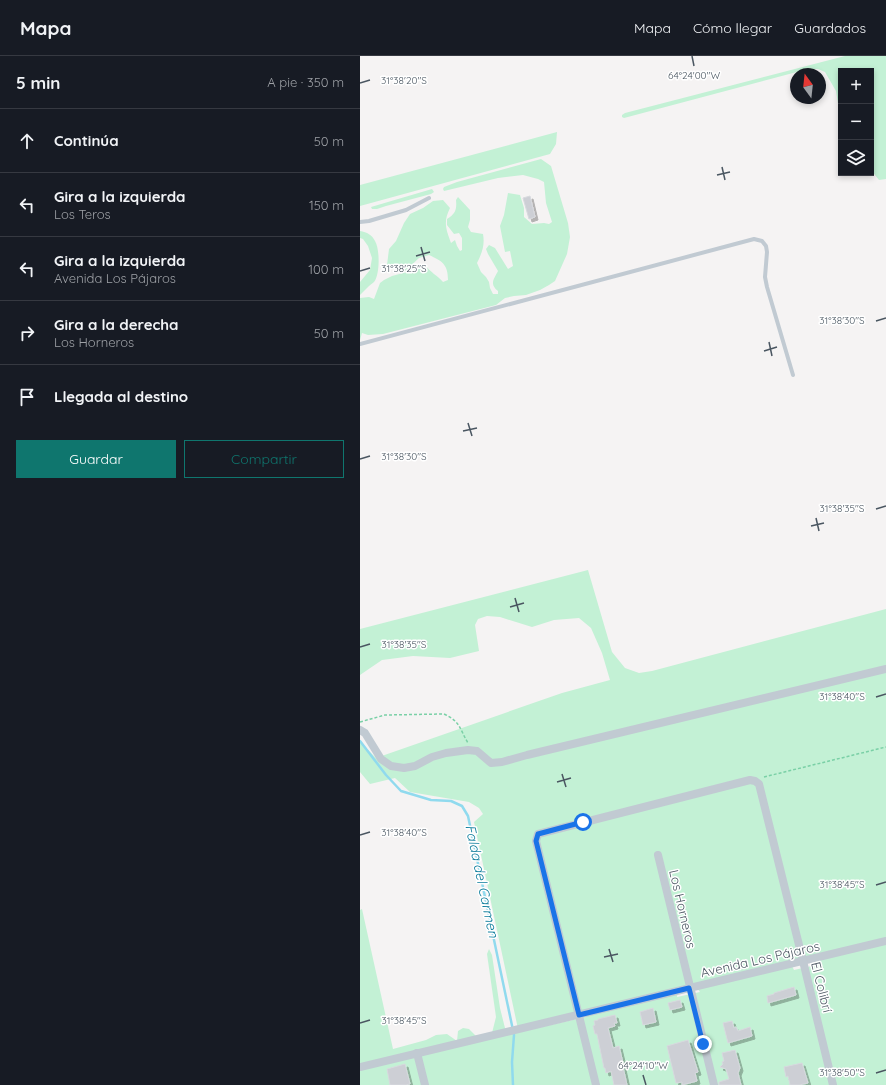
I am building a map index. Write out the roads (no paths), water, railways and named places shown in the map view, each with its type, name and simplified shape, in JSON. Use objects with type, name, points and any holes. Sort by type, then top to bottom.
[{"type":"street","points":[[360,730],[365,733],[381,759],[391,766],[404,768],[415,766],[446,753],[468,750],[477,751],[491,763],[502,762],[886,669]]},
{"type":"street","name":"El Colibrí","points":[[579,1015],[536,841],[538,834],[752,781],[759,784],[833,1085]]},
{"type":"street","name":"Los Horneros","points":[[658,856],[689,988],[714,1085]]},
{"type":"street","name":"Avenida Los Pájaros","points":[[360,1067],[886,941]]},
{"type":"street","points":[[579,1015],[596,1085]]},
{"type":"street","points":[[417,1053],[425,1085]]},
{"type":"lane","points":[[360,222],[369,221],[406,210],[429,198]]},
{"type":"lane","points":[[360,344],[754,239],[762,241],[766,246],[766,277],[768,287],[793,375]]},
{"type":"waterway","name":"Falda del Carmen","points":[[360,741],[386,775],[401,791],[431,800],[451,801],[462,806],[468,816],[514,1035],[512,1062],[513,1085]]}]
